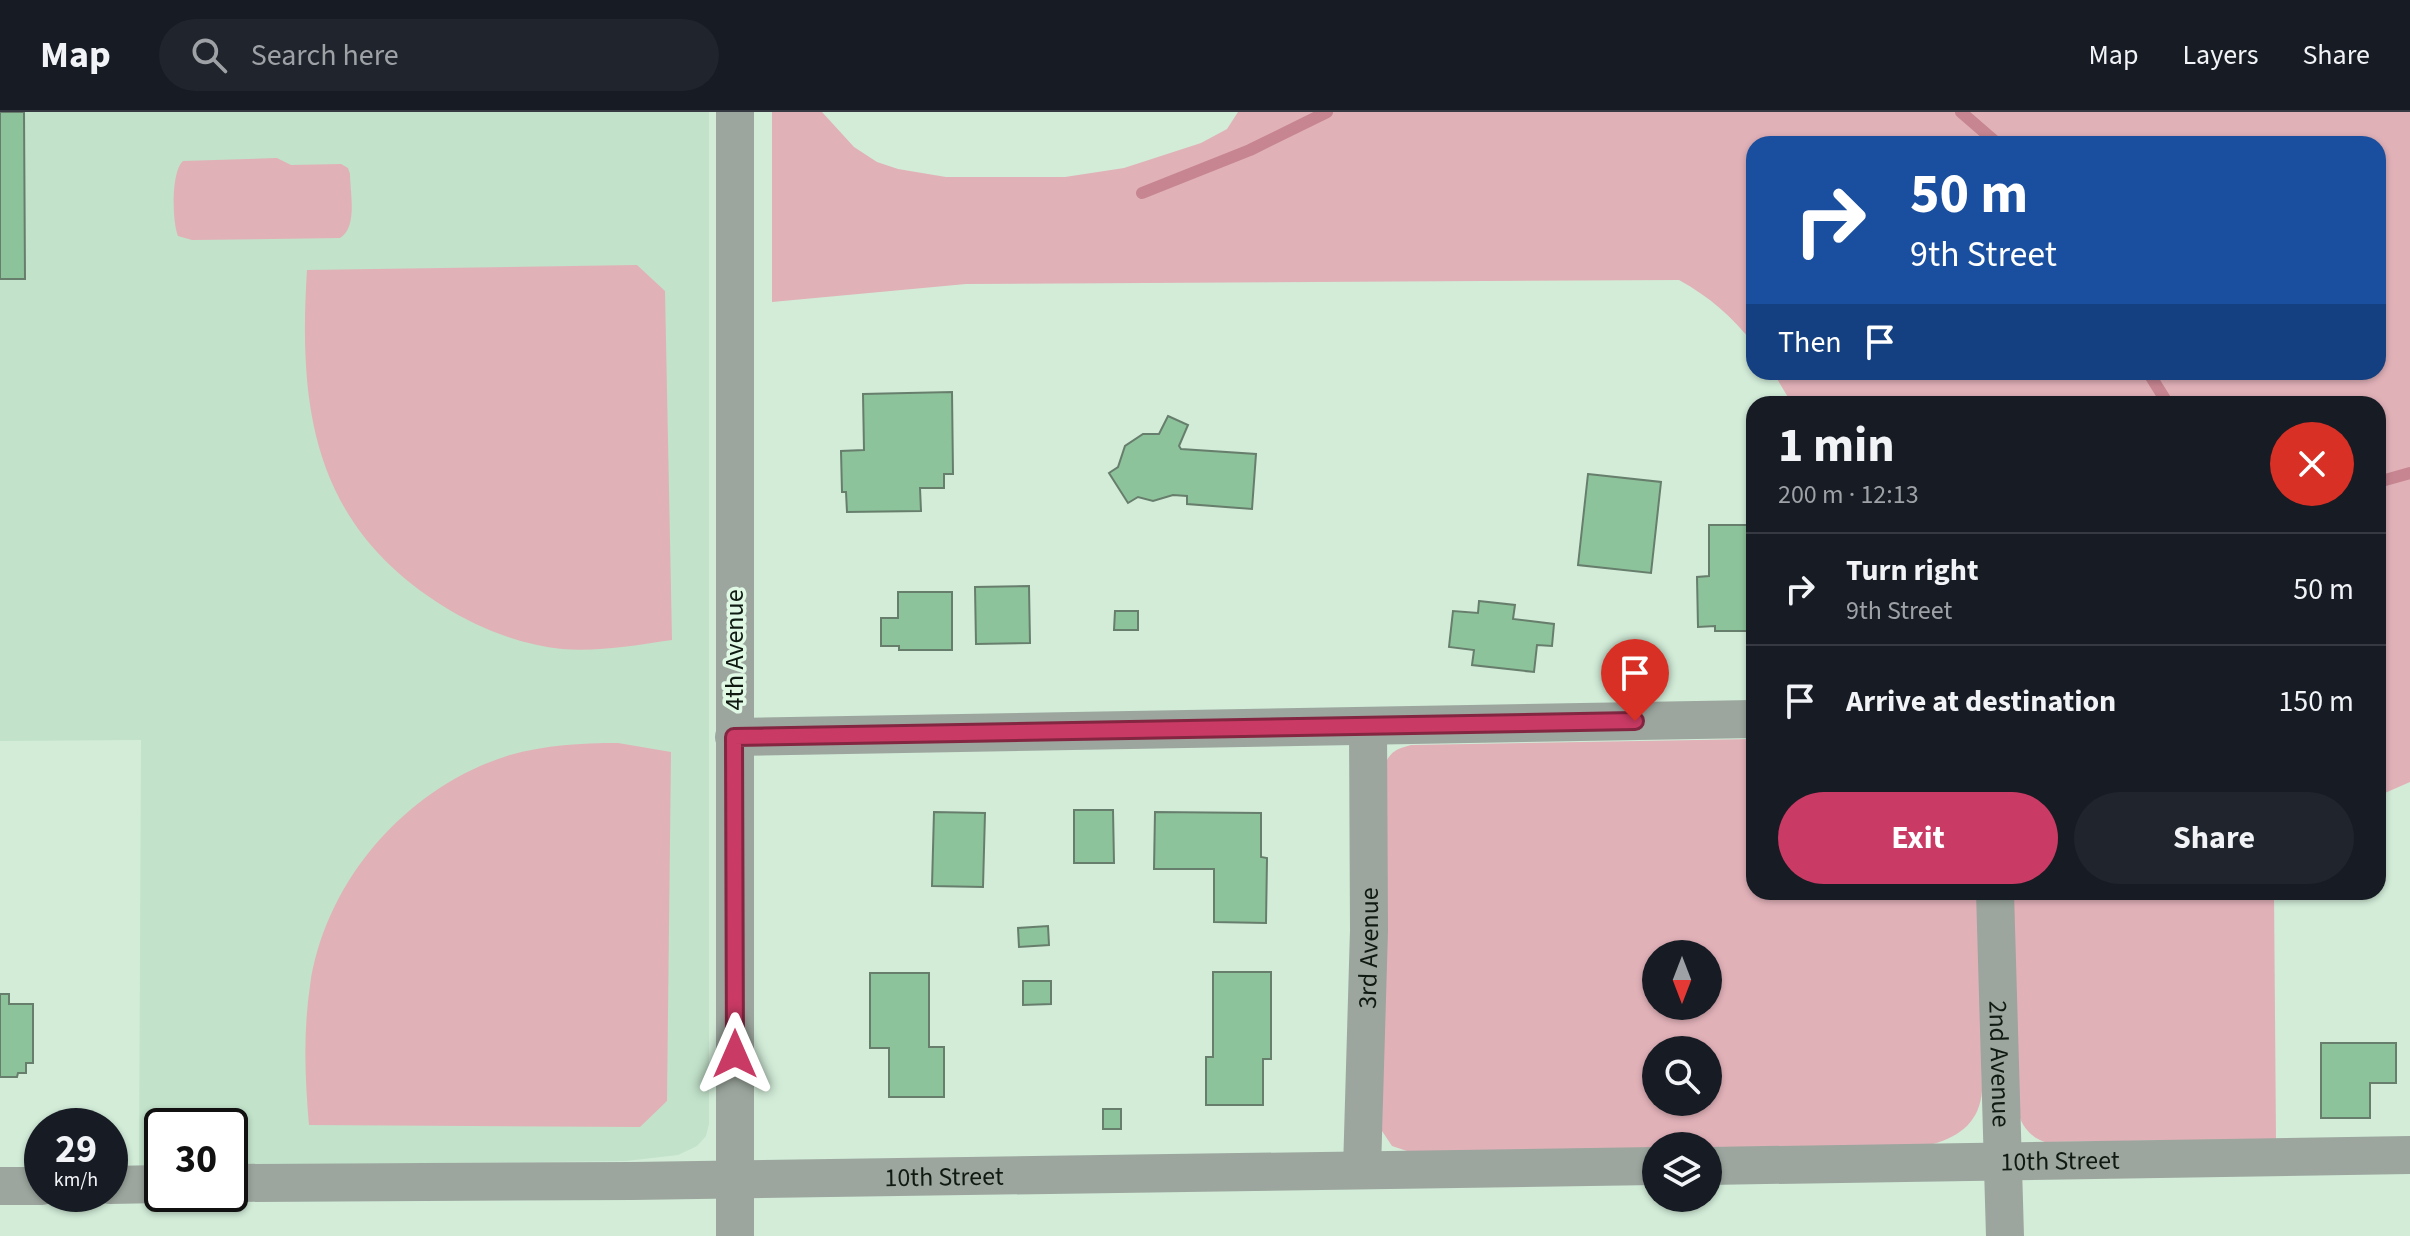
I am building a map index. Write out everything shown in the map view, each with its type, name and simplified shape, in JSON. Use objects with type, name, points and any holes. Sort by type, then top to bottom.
[{"type":"street","name":"4th Avenue","points":[[735,112],[735,1236]]},
{"type":"street","points":[[734,737],[1746,719]]},
{"type":"street","name":"3rd Avenue","points":[[1362,1170],[1369,917],[1368,726]]},
{"type":"street","name":"2nd Avenue","points":[[1995,900],[2005,1236]]},
{"type":"street","name":"10th Street","points":[[1722,1166],[2410,1155]]},
{"type":"street","name":"10th Street","points":[[248,1183],[735,1180],[1642,1166]]},
{"type":"street","points":[[0,1186],[24,1186]]},
{"type":"shaded area","points":[[0,112],[709,112],[709,1124],[706,1136],[697,1146],[678,1155],[626,1161],[248,1165],[248,1108],[144,1108],[144,1167],[139,1167],[141,740],[0,741]]},
{"type":"shaded area","points":[[772,112],[822,112],[854,147],[877,162],[898,169],[946,177],[1065,177],[1124,168],[1201,143],[1227,129],[1238,112],[2410,112],[2410,782],[2386,792],[2386,396],[1787,396],[1778,380],[2386,380],[2386,136],[1746,136],[1746,335],[1720,308],[1679,280],[966,284],[772,302]]},
{"type":"shaded area","points":[[277,158],[291,165],[341,164],[348,168],[352,199],[346,233],[340,238],[192,240],[178,236],[174,197],[176,175],[183,161]]},
{"type":"shaded area","points":[[637,265],[665,291],[672,640],[576,650],[531,644],[500,634],[443,606],[400,574],[366,539],[341,501],[323,460],[312,417],[306,371],[307,270]]},
{"type":"shaded area","points":[[1746,739],[1746,900],[1978,900],[1982,1090],[1973,1119],[1952,1137],[1933,1144],[1722,1151],[1722,1132],[1642,1132],[1642,1151],[1407,1151],[1392,1146],[1382,1131],[1386,762],[1390,755],[1411,745]]},
{"type":"shaded area","points":[[618,743],[671,752],[667,1101],[640,1127],[309,1125],[306,1021],[319,947],[333,910],[377,842],[438,789],[473,769],[537,749]]},
{"type":"shaded area","points":[[2013,900],[2274,900],[2276,1139],[2045,1142],[2029,1132],[2019,1115]]},
{"type":"building","points":[[0,112],[24,112],[25,279],[0,279]]},
{"type":"building","points":[[952,392],[953,474],[944,474],[944,488],[920,488],[921,511],[847,512],[846,492],[842,492],[841,451],[864,450],[863,394]]},
{"type":"building","points":[[1168,416],[1188,425],[1179,446],[1181,449],[1256,454],[1252,509],[1187,504],[1187,496],[1173,495],[1153,501],[1138,497],[1128,503],[1109,473],[1118,467],[1125,446],[1143,434],[1159,434]]},
{"type":"building","points":[[1588,474],[1661,482],[1651,573],[1578,565]]},
{"type":"building","points":[[1709,525],[1746,525],[1746,631],[1715,631],[1715,626],[1698,627],[1697,577],[1709,576]]},
{"type":"building","points":[[1029,586],[1030,643],[976,644],[975,587]]},
{"type":"building","points":[[898,592],[952,592],[952,650],[899,650],[899,646],[881,646],[881,618],[898,618]]},
{"type":"building","points":[[1479,601],[1515,605],[1513,619],[1554,624],[1552,646],[1537,645],[1534,672],[1472,665],[1474,650],[1449,647],[1453,611],[1478,613]]},
{"type":"building","points":[[1115,611],[1138,611],[1138,630],[1114,630]]},
{"type":"building","points":[[1074,810],[1113,810],[1114,863],[1074,863]]},
{"type":"building","points":[[934,812],[985,813],[983,887],[932,886]]},
{"type":"building","points":[[1155,812],[1261,813],[1261,857],[1267,858],[1266,923],[1214,922],[1214,869],[1154,869]]},
{"type":"building","points":[[1048,926],[1049,945],[1019,947],[1018,928]]},
{"type":"building","points":[[1213,972],[1271,972],[1271,1059],[1263,1059],[1263,1105],[1206,1105],[1206,1057],[1213,1057]]},
{"type":"building","points":[[870,973],[929,973],[929,1047],[944,1047],[944,1097],[889,1097],[889,1048],[870,1048]]},
{"type":"building","points":[[1023,981],[1051,981],[1051,1004],[1023,1005]]},
{"type":"building","points":[[0,994],[9,994],[9,1004],[33,1004],[33,1063],[26,1063],[26,1073],[18,1073],[17,1077],[0,1077]]},
{"type":"building","points":[[2321,1043],[2396,1043],[2396,1083],[2370,1083],[2370,1118],[2321,1118]]},
{"type":"building","points":[[1103,1109],[1121,1109],[1121,1129],[1103,1129]]},
{"type":"waterway","points":[[1142,193],[1250,150],[1327,112]]},
{"type":"waterway","points":[[1961,112],[1989,136]]},
{"type":"waterway","points":[[2153,380],[2163,396]]},
{"type":"waterway","points":[[2386,480],[2410,473]]},
{"type":"route","points":[[735,1054],[734,737],[1635,721]]}]
